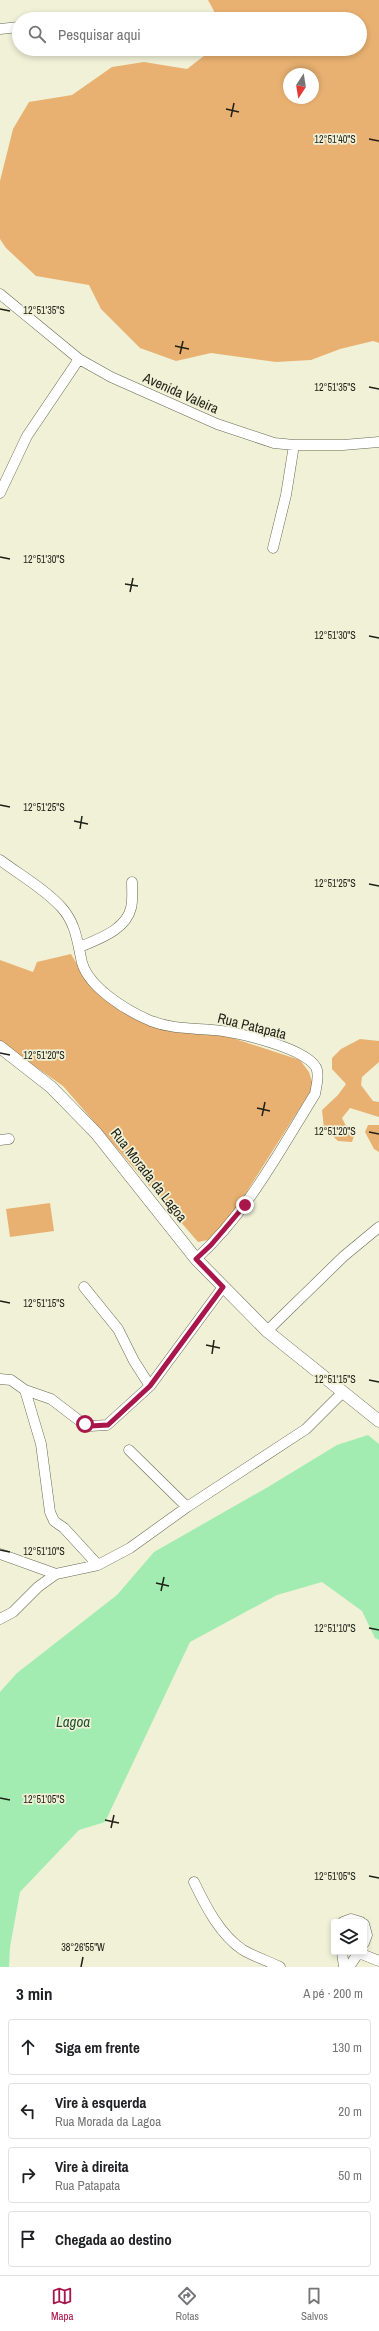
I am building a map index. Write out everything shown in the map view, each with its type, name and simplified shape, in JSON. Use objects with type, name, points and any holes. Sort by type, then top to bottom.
[{"type":"street","points":[[0,29],[12,28]]},
{"type":"street","name":"Avenida Valeira","points":[[0,294],[79,359],[111,377],[217,424],[274,442],[294,446],[343,445],[379,442]]},
{"type":"street","points":[[0,493],[27,436],[79,359]]},
{"type":"street","points":[[274,548],[286,495],[294,446]]},
{"type":"street","name":"Rua Patapata","points":[[0,860],[46,893],[62,908],[73,923],[80,947],[81,959],[90,977],[96,986],[130,1010],[150,1021],[171,1028],[214,1030],[298,1052],[312,1062],[317,1070],[318,1083],[314,1094],[245,1205],[211,1245],[196,1259]]},
{"type":"street","points":[[80,947],[115,930],[124,922],[132,906],[132,882]]},
{"type":"street","name":"Rua Morada da Lagoa","points":[[1,1048],[51,1086],[96,1133],[196,1259],[267,1331],[379,1421]]},
{"type":"street","points":[[267,1331],[344,1256],[379,1227]]},
{"type":"street","points":[[84,1287],[118,1329],[134,1361],[150,1386]]},
{"type":"street","points":[[0,1379],[11,1380],[25,1390],[51,1398],[85,1424],[98,1427],[108,1425],[150,1386],[223,1287]]},
{"type":"street","points":[[25,1390],[41,1444],[50,1512],[54,1521],[64,1528],[98,1565]]},
{"type":"street","points":[[0,1619],[13,1612],[38,1587],[56,1574],[98,1565],[130,1548],[187,1507],[306,1429],[343,1392]]},
{"type":"street","points":[[129,1450],[187,1507]]},
{"type":"street","points":[[0,1554],[56,1574]]},
{"type":"street","points":[[194,1882],[214,1918],[231,1940],[244,1950],[280,1967]]},
{"type":"street","points":[[342,1955],[344,1967]]},
{"type":"street","points":[[349,1967],[358,1955]]},
{"type":"street","points":[[364,1955],[379,1961]]},
{"type":"shaded area","points":[[208,0],[379,0],[379,343],[373,341],[340,349],[311,360],[276,362],[211,353],[176,361],[140,348],[101,309],[89,285],[36,276],[6,248],[0,239],[0,181],[13,129],[29,102],[72,95],[112,67],[144,62],[187,69],[204,56],[367,56],[367,12],[214,12]]},
{"type":"shaded area","points":[[71,954],[90,986],[125,1012],[179,1033],[214,1032],[300,1060],[309,1072],[313,1085],[310,1092],[239,1204],[212,1239],[198,1242],[63,1086],[0,1042],[0,960],[33,972],[37,962]]},
{"type":"shaded area","points":[[360,1039],[379,1041],[379,1062],[362,1077],[361,1085],[373,1101],[379,1102],[379,1117],[350,1108],[342,1118],[346,1126],[355,1133],[352,1142],[338,1141],[324,1128],[322,1110],[338,1095],[346,1084],[332,1069],[332,1058],[341,1049]]},
{"type":"shaded area","points":[[368,1125],[379,1125],[379,1152],[374,1149],[365,1132]]},
{"type":"shaded area","points":[[50,1203],[54,1231],[10,1237],[6,1209]]},
{"type":"water","name":"Lagoa","points":[[368,1435],[379,1444],[379,1640],[375,1638],[362,1611],[322,1582],[277,1595],[190,1642],[105,1822],[79,1830],[20,1892],[10,1947],[9,1967],[0,1967],[0,1692],[17,1673],[117,1595],[154,1552],[268,1487],[337,1445]]},
{"type":"route","points":[[85,1424],[98,1427],[108,1425],[150,1386],[223,1287],[196,1259],[211,1245],[245,1205]]}]
